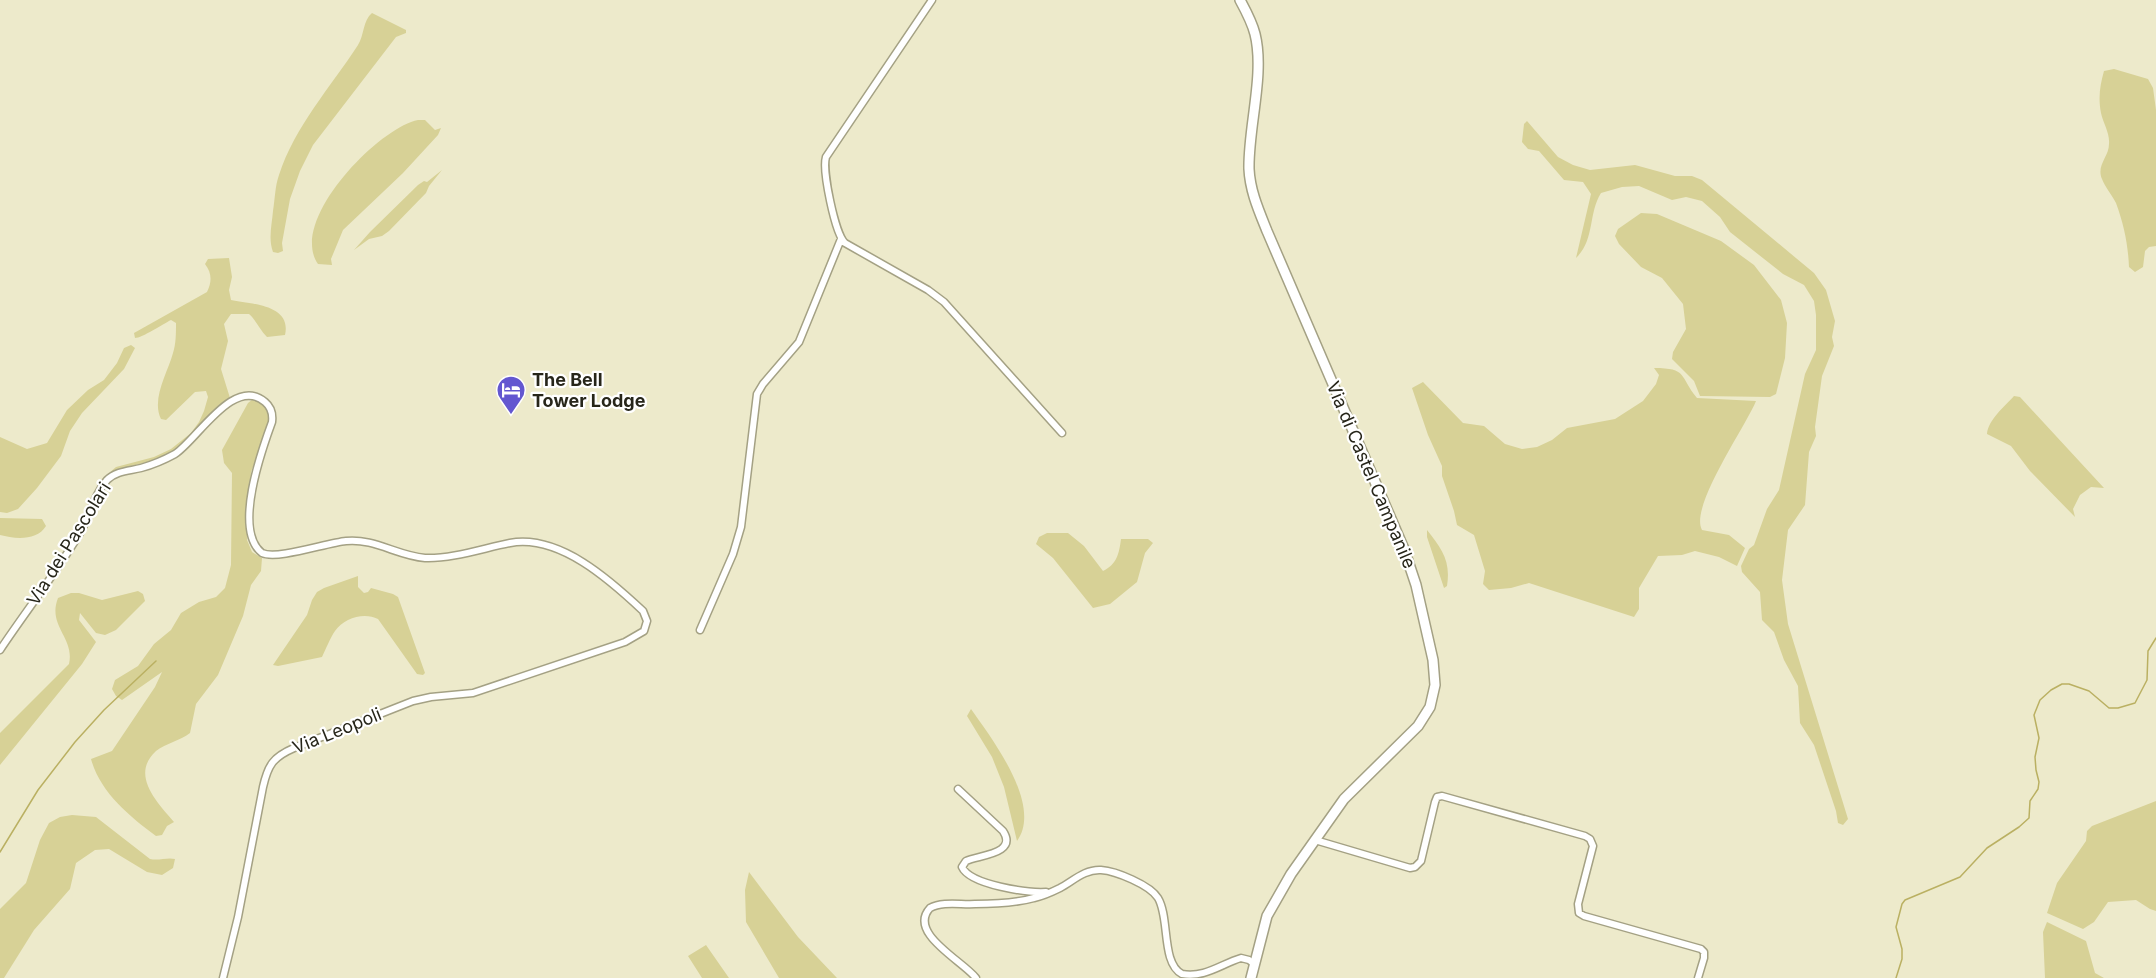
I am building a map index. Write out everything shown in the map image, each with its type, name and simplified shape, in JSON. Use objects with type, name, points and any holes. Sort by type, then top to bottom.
[{"type":"street","points":[[932,0],[825,159],[824,168],[837,230],[841,239],[941,299],[1062,433]]},
{"type":"street","name":"Via di Castel Campanile","points":[[1240,0],[1253,26],[1257,47],[1249,163],[1254,195],[1290,285],[1404,549],[1416,585],[1435,674],[1434,695],[1424,719],[1351,792],[1315,840],[1273,903],[1264,923],[1251,978]]},
{"type":"street","points":[[700,630],[733,554],[741,527],[756,397],[763,384],[799,342],[841,239]]},
{"type":"street","name":"Via dei Pascolari","points":[[0,650],[80,534],[92,505],[107,480],[119,473],[144,467],[173,455],[186,445],[226,404],[237,398],[253,396],[267,404],[273,418],[253,488],[249,531],[252,542],[266,555],[351,540],[369,542],[426,558],[444,557],[520,542],[541,543],[561,549],[580,560],[640,609],[646,617],[647,625],[644,631],[636,637],[549,669]]},
{"type":"street","name":"Via Leopoli","points":[[223,978],[238,917],[263,787],[268,770],[276,758],[294,748],[413,701],[468,694],[549,669]]},
{"type":"street","points":[[958,789],[1002,831],[1006,838],[1006,844],[1001,850],[966,861],[962,867],[965,872],[980,880],[1012,889],[1035,892],[1052,891]]},
{"type":"street","points":[[1315,840],[1410,868],[1415,867],[1421,861],[1435,802],[1437,797],[1442,796],[1586,836],[1593,846],[1578,904],[1579,913],[1701,949],[1705,956],[1698,978]]},
{"type":"street","points":[[976,978],[930,936],[925,921],[928,910],[939,905],[1019,901],[1052,891],[1088,872],[1101,870],[1144,886],[1157,897],[1165,919],[1171,960],[1180,972],[1191,977],[1204,976],[1218,972],[1241,958],[1254,964]]},
{"type":"shaded area","points":[[372,13],[406,30],[406,33],[396,37],[313,145],[290,199],[282,243],[283,251],[273,252],[271,237],[275,193],[286,157],[314,108],[358,45]]},
{"type":"shaded area","points":[[2114,69],[2148,79],[2153,88],[2156,110],[2156,246],[2149,247],[2145,251],[2143,267],[2135,272],[2129,267],[2125,235],[2116,203],[2101,174],[2109,140],[2100,107],[2101,86],[2104,71]]},
{"type":"shaded area","points":[[418,120],[425,120],[435,130],[441,128],[438,135],[403,173],[343,230],[331,259],[332,265],[318,264],[312,246],[315,224],[326,202],[342,179],[381,140],[401,127]]},
{"type":"shaded area","points":[[1527,121],[1558,157],[1573,165],[1590,170],[1635,165],[1675,176],[1692,176],[1702,180],[1814,273],[1826,290],[1835,321],[1832,337],[1834,346],[1822,376],[1815,427],[1816,436],[1809,452],[1805,505],[1788,530],[1782,580],[1788,624],[1848,819],[1843,825],[1838,823],[1814,745],[1800,723],[1798,686],[1784,660],[1774,632],[1762,620],[1760,592],[1742,572],[1741,566],[1749,549],[1754,545],[1767,509],[1779,490],[1805,374],[1816,350],[1814,301],[1804,285],[1783,274],[1730,232],[1720,217],[1702,201],[1686,197],[1672,200],[1639,186],[1622,187],[1601,193],[1594,209],[1586,243],[1576,258],[1591,194],[1583,182],[1564,180],[1539,151],[1528,149],[1522,142],[1524,124]]},
{"type":"shaded area","points":[[442,170],[426,193],[389,231],[382,236],[369,239],[354,250],[418,185],[424,181],[427,182]]},
{"type":"shaded area","points":[[1641,213],[1657,214],[1721,241],[1754,265],[1781,300],[1787,323],[1785,358],[1776,394],[1770,397],[1700,396],[1694,381],[1672,359],[1673,352],[1686,329],[1683,304],[1662,278],[1641,267],[1619,244],[1615,236],[1618,229]]},
{"type":"shaded area","points":[[229,258],[232,277],[229,290],[231,300],[268,307],[276,311],[282,317],[285,325],[285,335],[267,337],[249,314],[231,314],[224,324],[228,341],[221,369],[230,398],[214,411],[180,448],[162,458],[117,470],[104,481],[102,479],[116,467],[154,457],[171,449],[191,433],[199,422],[208,397],[206,391],[195,392],[166,420],[161,419],[158,411],[161,386],[175,346],[176,323],[171,320],[135,338],[134,333],[207,292],[210,285],[210,274],[205,264],[208,259]]},
{"type":"shaded area","points":[[131,345],[135,348],[124,369],[82,413],[70,431],[61,456],[37,488],[18,509],[7,513],[0,512],[0,437],[27,449],[47,443],[67,410],[88,390],[104,380],[117,363],[124,348]]},
{"type":"shaded area","points":[[1654,368],[1665,368],[1678,372],[1697,398],[1756,401],[1720,466],[1700,519],[1702,530],[1729,535],[1745,548],[1737,566],[1719,557],[1695,551],[1682,555],[1658,556],[1639,588],[1639,609],[1634,617],[1529,583],[1511,588],[1489,590],[1483,584],[1485,571],[1474,535],[1457,525],[1442,476],[1442,466],[1428,435],[1412,388],[1423,382],[1463,423],[1484,426],[1505,444],[1522,449],[1537,447],[1552,440],[1567,428],[1615,419],[1643,401],[1656,384],[1659,375]]},
{"type":"shaded area","points":[[2014,396],[2020,397],[2104,488],[2091,487],[2080,495],[2073,509],[2075,517],[2030,471],[2011,446],[1987,434],[1994,418]]},
{"type":"shaded area","points":[[253,399],[265,407],[270,421],[251,472],[247,540],[252,552],[262,558],[261,571],[251,585],[243,616],[218,675],[196,704],[190,733],[156,751],[145,769],[149,788],[160,806],[174,822],[167,826],[162,835],[156,836],[126,812],[108,793],[91,759],[112,751],[155,687],[162,672],[122,700],[112,689],[115,680],[138,666],[154,644],[171,630],[181,613],[199,602],[216,597],[225,588],[231,565],[232,473],[224,463],[222,450],[248,403]]},
{"type":"shaded area","points":[[0,518],[42,519],[46,526],[37,534],[25,538],[0,535]]},
{"type":"shaded area","points":[[1427,530],[1441,549],[1446,562],[1448,577],[1447,586],[1444,588],[1427,537]]},
{"type":"shaded area","points":[[1047,533],[1068,533],[1084,546],[1103,571],[1116,558],[1121,539],[1148,539],[1153,543],[1145,553],[1137,582],[1110,604],[1093,608],[1053,558],[1036,544],[1039,537]]},
{"type":"shaded area","points":[[358,576],[358,587],[364,593],[371,588],[398,597],[425,673],[417,674],[378,619],[367,616],[349,620],[339,626],[322,657],[273,665],[307,615],[317,592]]},
{"type":"shaded area","points":[[138,591],[143,594],[145,601],[116,630],[105,635],[96,633],[80,613],[79,620],[96,642],[82,664],[0,765],[0,733],[69,664],[68,647],[56,616],[58,598],[71,593],[79,593],[102,600]]},
{"type":"shaded area","points":[[971,709],[1002,754],[1019,791],[1024,809],[1023,826],[1017,841],[1004,787],[992,757],[967,716]]},
{"type":"shaded area","points":[[2156,801],[2156,911],[2136,900],[2108,902],[2094,922],[2083,929],[2047,913],[2057,883],[2086,841],[2087,831],[2092,826]]},
{"type":"shaded area","points":[[72,815],[96,817],[150,859],[175,859],[173,868],[162,875],[147,872],[109,849],[95,850],[76,863],[70,889],[34,930],[4,978],[0,978],[0,909],[26,883],[40,840],[49,823],[60,817]]},
{"type":"shaded area","points":[[749,872],[798,937],[837,978],[779,978],[746,922],[745,890]]},
{"type":"shaded area","points":[[2047,922],[2086,941],[2095,973],[2104,978],[2045,978],[2043,932]]},
{"type":"shaded area","points":[[706,945],[729,978],[702,978],[688,956]]},
{"type":"waterway","points":[[1896,978],[1902,959],[1902,949],[1896,927],[1905,900],[1960,877],[1987,848],[2029,818],[2030,801],[2038,789],[2039,782],[2035,757],[2039,738],[2034,715],[2040,700],[2051,690],[2062,684],[2069,684],[2089,691],[2109,708],[2135,703],[2147,680],[2148,651],[2156,638]]},
{"type":"waterway","points":[[0,852],[38,790],[75,742],[104,710],[156,661]]},
{"type":"place","name":"The Bell Tower Lodge","points":[[511,416]]}]
